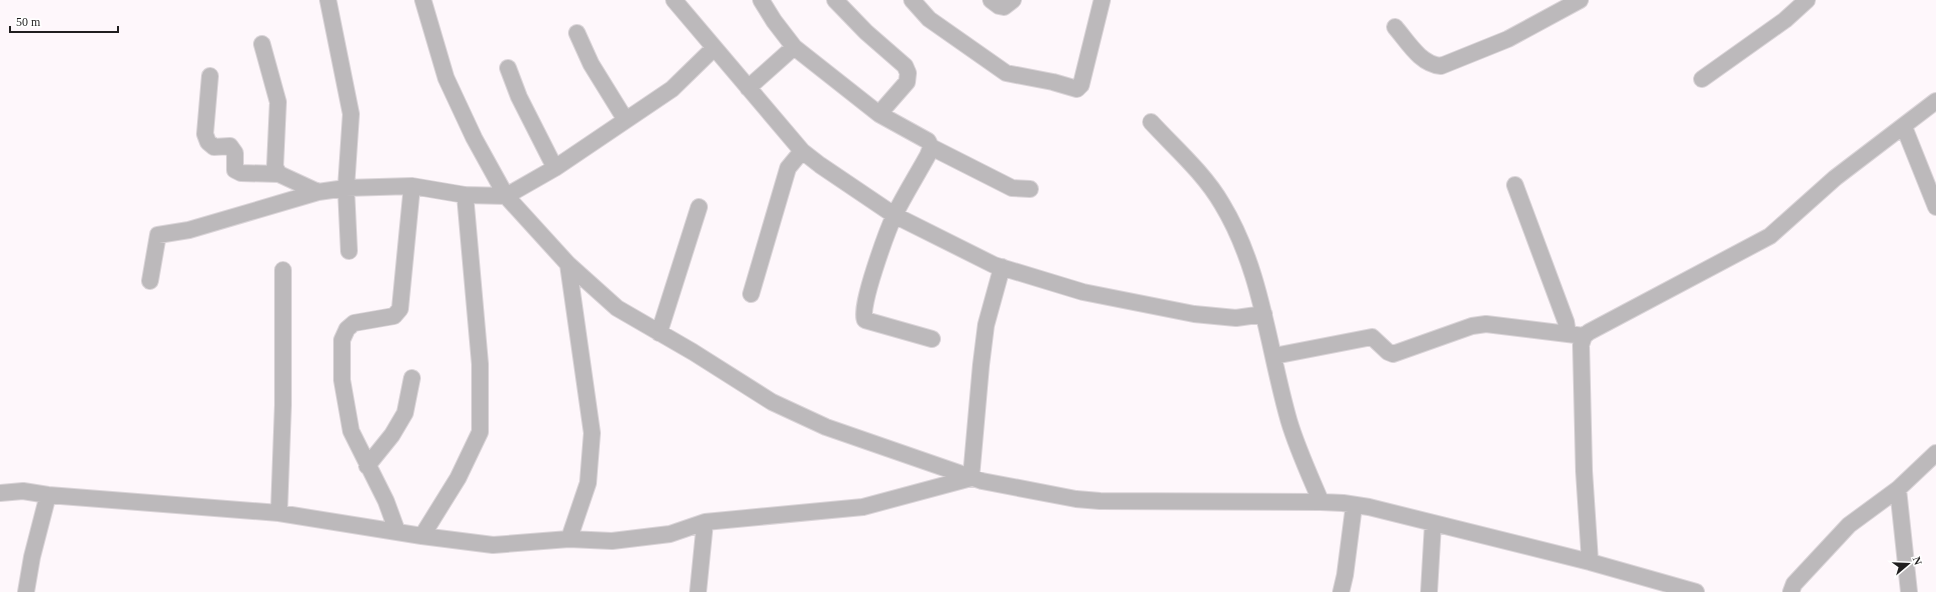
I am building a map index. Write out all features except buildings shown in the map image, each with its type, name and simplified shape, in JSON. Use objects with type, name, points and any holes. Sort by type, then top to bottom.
[{"type":"street","points":[[328,0],[351,114],[346,188],[349,251]]},
{"type":"street","points":[[423,0],[446,78],[474,138],[506,196],[568,264],[617,308],[660,332],[772,402],[826,427],[971,478],[1068,497],[1100,501],[1321,502],[1354,505],[1590,562],[1677,590],[1696,592]]},
{"type":"street","points":[[674,0],[802,151],[820,166],[894,215],[994,265],[1083,292],[1194,314],[1236,318],[1264,314]]},
{"type":"street","points":[[761,0],[794,47],[879,114],[928,140],[931,147],[1012,188],[1030,189]]},
{"type":"street","points":[[835,0],[866,32],[905,66],[907,82],[879,114]]},
{"type":"street","points":[[912,0],[929,20],[1006,73],[1053,82],[1077,89],[1081,85],[1102,0]]},
{"type":"street","points":[[991,0],[1004,7],[1013,0]]},
{"type":"street","points":[[1395,27],[1423,60],[1432,65],[1441,66],[1508,39],[1580,0]]},
{"type":"street","points":[[1702,79],[1785,20],[1808,0]]},
{"type":"street","points":[[577,33],[591,64],[625,119]]},
{"type":"street","points":[[262,44],[278,102],[275,167],[279,174]]},
{"type":"street","points":[[748,88],[794,47]]},
{"type":"street","points":[[150,281],[158,235],[189,230],[318,192],[346,188],[412,186],[465,195],[506,196],[555,168],[625,119],[672,89],[714,48]]},
{"type":"street","points":[[508,68],[519,97],[555,168]]},
{"type":"street","points":[[210,76],[205,134],[208,142],[214,148],[230,146],[235,153],[235,170],[241,173],[279,174],[318,192]]},
{"type":"street","points":[[1590,562],[1584,471],[1581,361],[1581,345],[1584,336],[1770,236],[1835,178],[1904,127],[1936,101]]},
{"type":"street","points":[[1151,122],[1209,184],[1222,203],[1250,265],[1264,314],[1289,421],[1321,502]]},
{"type":"street","points":[[1904,127],[1936,207]]},
{"type":"street","points":[[931,147],[894,215],[877,260],[863,308],[863,316],[865,320],[932,339]]},
{"type":"street","points":[[751,294],[788,168],[802,151]]},
{"type":"street","points":[[1515,184],[1566,322],[1568,334]]},
{"type":"street","points":[[397,531],[386,501],[367,466],[351,430],[342,380],[342,340],[347,328],[354,323],[394,316],[400,309],[412,186]]},
{"type":"street","points":[[422,536],[458,478],[480,432],[480,364],[465,195]]},
{"type":"street","points":[[660,332],[699,207]]},
{"type":"street","points":[[568,264],[592,433],[588,483],[569,539]]},
{"type":"street","points":[[971,478],[986,325],[1002,267]]},
{"type":"street","points":[[279,513],[283,405],[283,270]]},
{"type":"street","points":[[1274,356],[1372,337],[1388,352],[1393,354],[1472,326],[1486,324],[1584,336]]},
{"type":"street","points":[[367,466],[392,435],[405,413],[412,378]]},
{"type":"street","points":[[1791,592],[1794,584],[1849,525],[1898,489],[1936,453]]},
{"type":"street","points":[[0,494],[23,491],[48,495],[279,513],[422,536],[493,545],[569,539],[612,541],[670,534],[705,522],[863,507],[971,478]]},
{"type":"street","points":[[1898,489],[1909,592]]},
{"type":"street","points":[[26,592],[32,557],[48,495]]},
{"type":"street","points":[[1341,592],[1346,575],[1354,505]]},
{"type":"street","points":[[698,592],[705,522]]},
{"type":"street","points":[[1429,592],[1433,523]]}]
